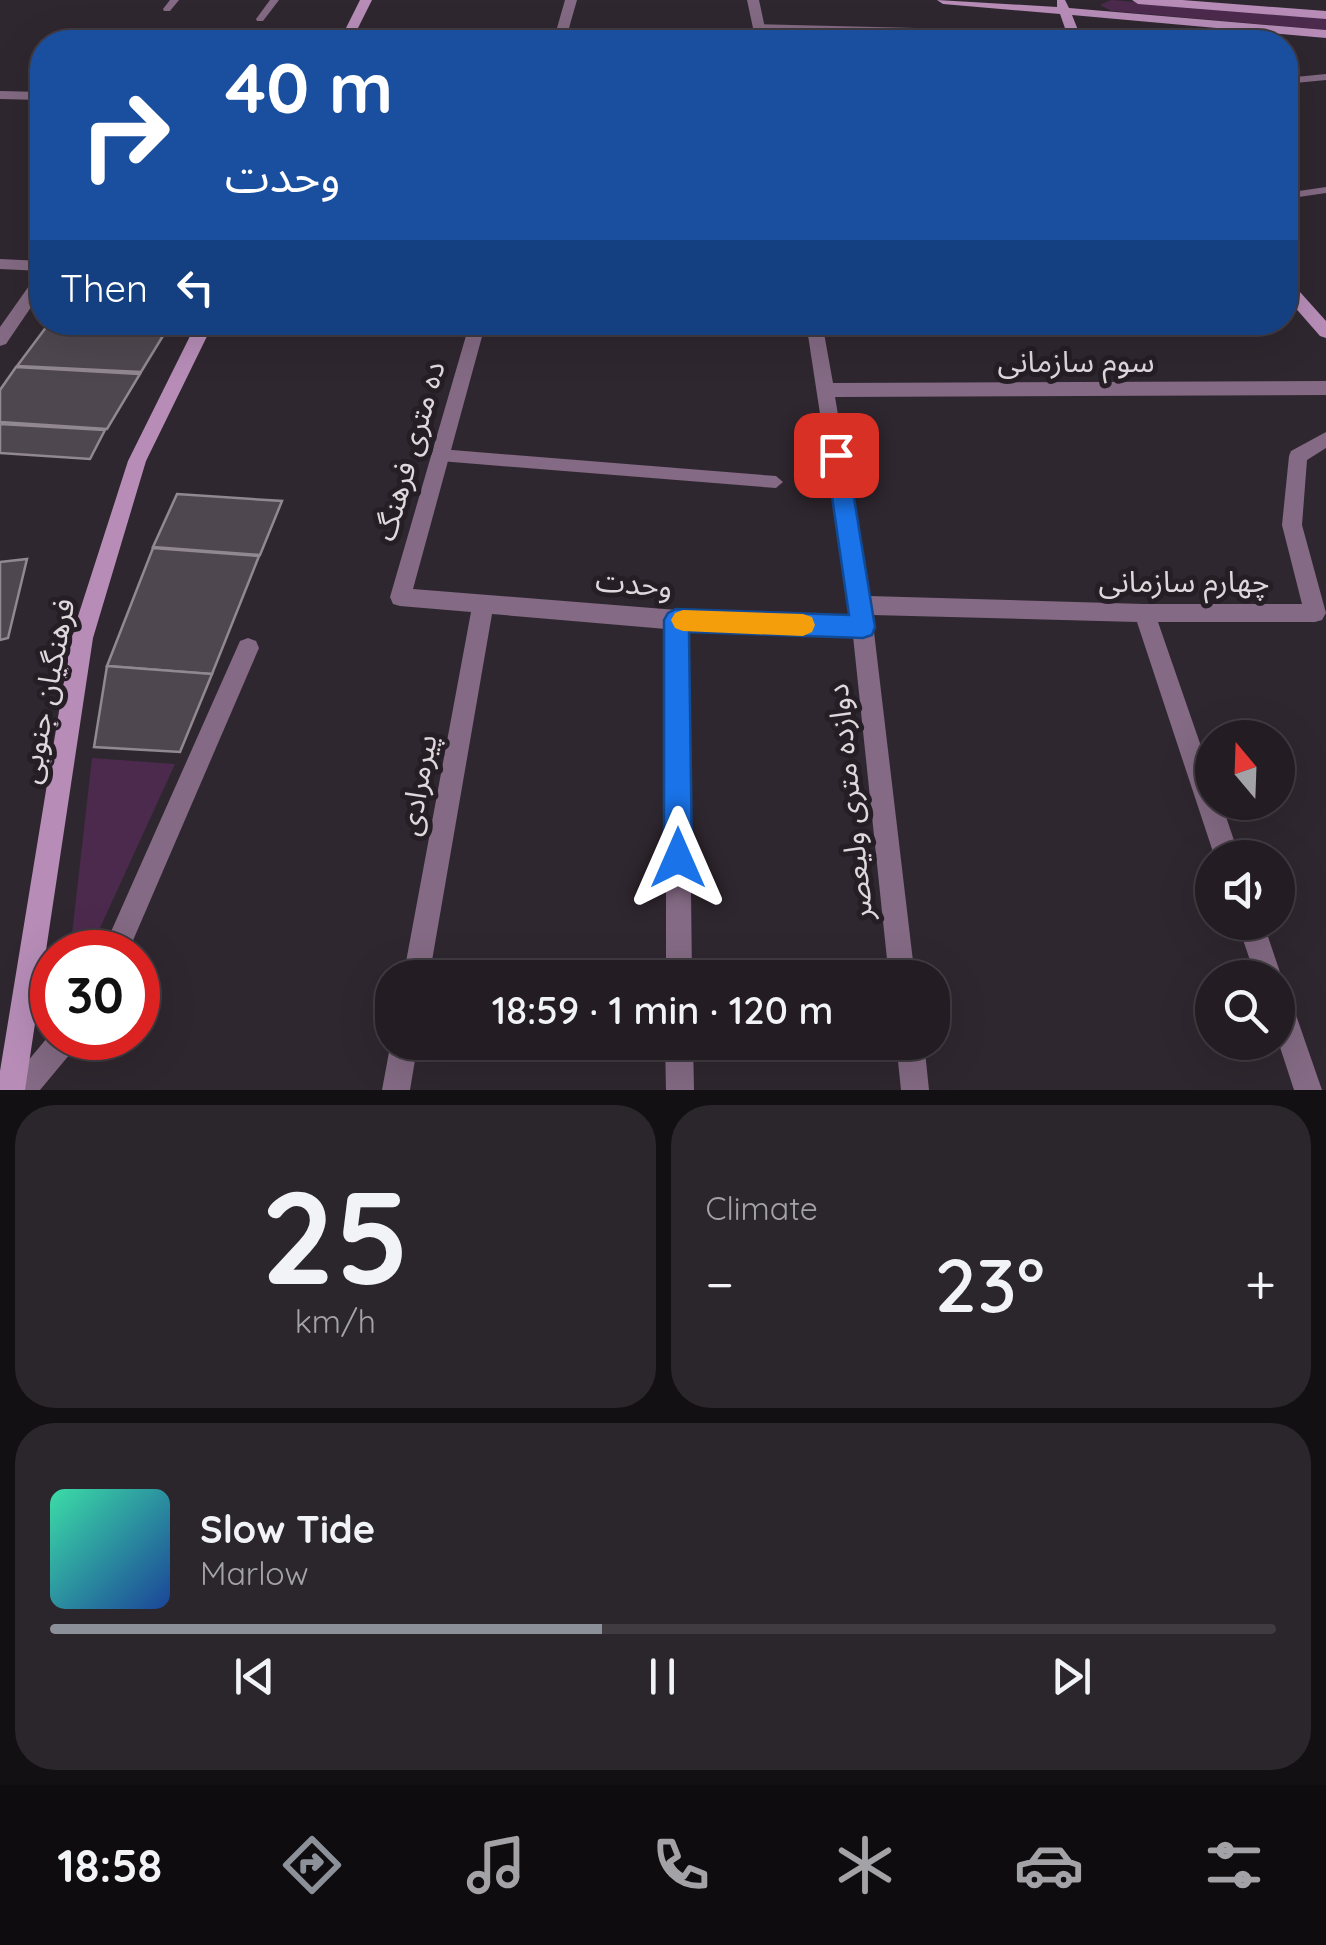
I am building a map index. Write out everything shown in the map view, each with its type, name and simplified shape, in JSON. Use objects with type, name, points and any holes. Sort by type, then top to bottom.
[{"type":"main road","points":[[351,30],[366,0]]},
{"type":"main road","points":[[942,0],[1064,8],[1268,30]]},
{"type":"main road","points":[[1138,0],[1326,15]]},
{"type":"main road","points":[[1298,33],[1323,36]]},
{"type":"main road","points":[[1298,301],[1326,332]]},
{"type":"main road","name":"فرهنگیان جنوبی","points":[[11,1090],[82,638],[137,461],[200,335]]},
{"type":"street","points":[[562,30],[571,0]]},
{"type":"street","points":[[753,0],[759,30]]},
{"type":"street","points":[[0,95],[30,96]]},
{"type":"street","points":[[0,264],[30,265]]},
{"type":"street","points":[[0,340],[30,297]]},
{"type":"street","name":"ده متری فرهنگ","points":[[400,597],[474,335]]},
{"type":"street","name":"دوازده متری ولیعصر","points":[[816,335],[862,616],[900,960]]},
{"type":"street","name":"سوم سازمانی","points":[[826,390],[1326,388]]},
{"type":"street","name":"چهارم سازمانی","points":[[862,616],[1315,613],[1292,525],[1298,456],[1326,439]]},
{"type":"street","name":"وحدت","points":[[400,597],[676,620],[862,616]]},
{"type":"street","name":"پیرمرادی","points":[[419,960],[483,604]]},
{"type":"street","points":[[1144,613],[1222,840]]},
{"type":"street","points":[[676,620],[679,960]]},
{"type":"street","points":[[126,930],[248,648]]},
{"type":"street","points":[[1295,1052],[1308,1090]]},
{"type":"street","points":[[22,1090],[46,1060]]},
{"type":"street","points":[[396,1090],[401,1060]]},
{"type":"street","points":[[680,1060],[680,1090]]},
{"type":"street","points":[[912,1060],[915,1090]]},
{"type":"lane","points":[[167,10],[174,0]]},
{"type":"lane","points":[[260,19],[275,0]]},
{"type":"lane","points":[[758,26],[857,30]]},
{"type":"lane","points":[[1298,79],[1326,76]]},
{"type":"lane","points":[[1298,194],[1326,190]]},
{"type":"lane","points":[[440,455],[776,482]]},
{"type":"shaded area","points":[[1111,0],[1326,18],[1326,30],[1112,11],[1100,5]]},
{"type":"shaded area","points":[[92,758],[175,764],[99,930],[72,930]]},
{"type":"building","points":[[40,335],[164,335],[141,372],[17,366]]},
{"type":"building","points":[[16,367],[140,374],[107,429],[0,422],[0,390]]},
{"type":"building","points":[[0,424],[105,430],[90,459],[0,453]]},
{"type":"building","points":[[177,494],[282,501],[260,555],[153,547]]},
{"type":"building","points":[[153,548],[259,556],[212,674],[107,666]]},
{"type":"building","points":[[27,559],[8,638],[0,640],[0,562]]},
{"type":"building","points":[[107,666],[212,674],[180,752],[94,747]]},
{"type":"slow traffic","points":[[683,620],[803,625]]},
{"type":"route","points":[[678,858],[676,620],[863,627],[836,455]]}]
